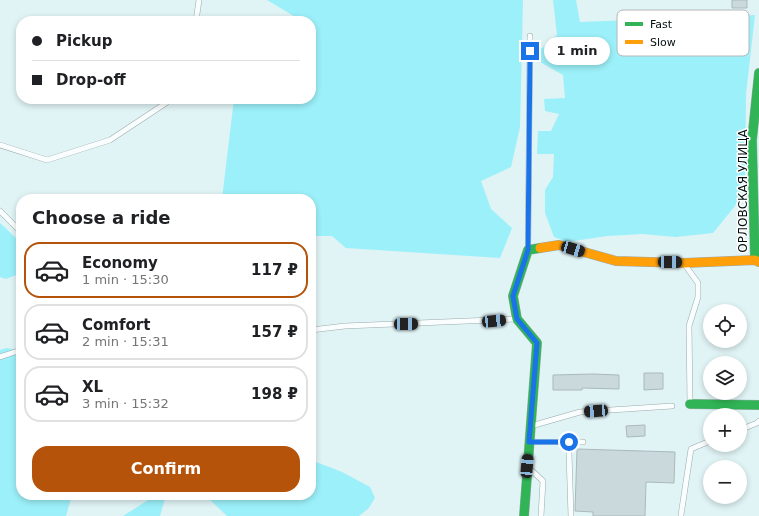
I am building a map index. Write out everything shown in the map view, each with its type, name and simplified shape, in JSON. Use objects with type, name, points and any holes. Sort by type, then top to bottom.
[{"type":"street","name":"ОРЛОВСКАЯ УЛИЦА","points":[[757,261],[752,140],[758,96],[759,73]]},
{"type":"street","points":[[524,516],[537,343],[517,319],[513,296],[528,250],[559,245],[616,261],[684,263],[757,261]]},
{"type":"street","points":[[690,404],[759,405]]},
{"type":"lane","points":[[197,16],[199,0]]},
{"type":"lane","points":[[528,250],[530,36]]},
{"type":"lane","points":[[0,145],[47,160],[110,140],[164,104]]},
{"type":"lane","points":[[0,211],[16,227]]},
{"type":"lane","points":[[684,263],[698,283],[698,298],[689,326],[690,404]]},
{"type":"lane","points":[[316,329],[345,326],[517,319]]},
{"type":"lane","points":[[0,357],[16,352]]},
{"type":"lane","points":[[530,426],[580,412],[672,406]]},
{"type":"lane","points":[[747,427],[759,421]]},
{"type":"lane","points":[[529,442],[583,442]]},
{"type":"lane","points":[[681,515],[691,449],[703,444]]},
{"type":"lane","points":[[569,453],[571,516]]},
{"type":"lane","points":[[527,466],[543,481],[541,516]]},
{"type":"shaded area","points":[[267,0],[523,0],[520,127],[511,167],[481,181],[491,209],[512,228],[500,258],[346,248],[332,236],[316,236],[316,194],[223,194],[233,104],[316,104],[316,16],[294,16]]},
{"type":"shaded area","points":[[553,0],[576,0],[580,22],[617,21],[617,56],[749,56],[749,15],[755,15],[746,94],[745,181],[735,206],[713,233],[676,237],[642,234],[607,236],[567,242],[554,237],[545,213],[545,190],[553,177],[554,154],[537,154],[538,131],[551,131],[559,114],[545,111],[544,99],[565,98],[563,75],[540,62],[541,49],[557,35]]},
{"type":"shaded area","points":[[0,223],[16,238],[16,275],[6,279],[0,277]]},
{"type":"shaded area","points":[[7,348],[16,350],[16,500],[71,500],[66,516],[0,516],[0,350]]},
{"type":"shaded area","points":[[316,462],[342,472],[370,487],[375,498],[368,509],[359,516],[227,516],[210,500],[316,500]]},
{"type":"shaded area","points":[[148,500],[165,500],[160,516],[123,516]]},
{"type":"building","points":[[732,0],[747,0],[747,8],[732,8]]},
{"type":"building","points":[[644,373],[663,373],[663,389],[644,390]]},
{"type":"building","points":[[553,375],[619,375],[619,389],[582,388],[582,390],[553,390]]},
{"type":"building","points":[[645,425],[645,436],[627,437],[626,426]]},
{"type":"building","points":[[577,449],[675,452],[674,483],[646,482],[645,516],[593,516],[593,512],[575,511]]},
{"type":"traffic: fast","points":[[755,260],[752,140],[759,73]]},
{"type":"traffic: fast","points":[[524,516],[537,343],[517,319],[513,296],[528,250],[540,248]]},
{"type":"traffic: fast","points":[[690,404],[759,405]]},
{"type":"traffic: slow","points":[[540,248],[559,245],[616,261],[684,263],[755,260],[759,262]]},
{"type":"route","points":[[530,51],[528,250],[513,296],[517,319],[537,343],[529,442],[569,442]]}]
